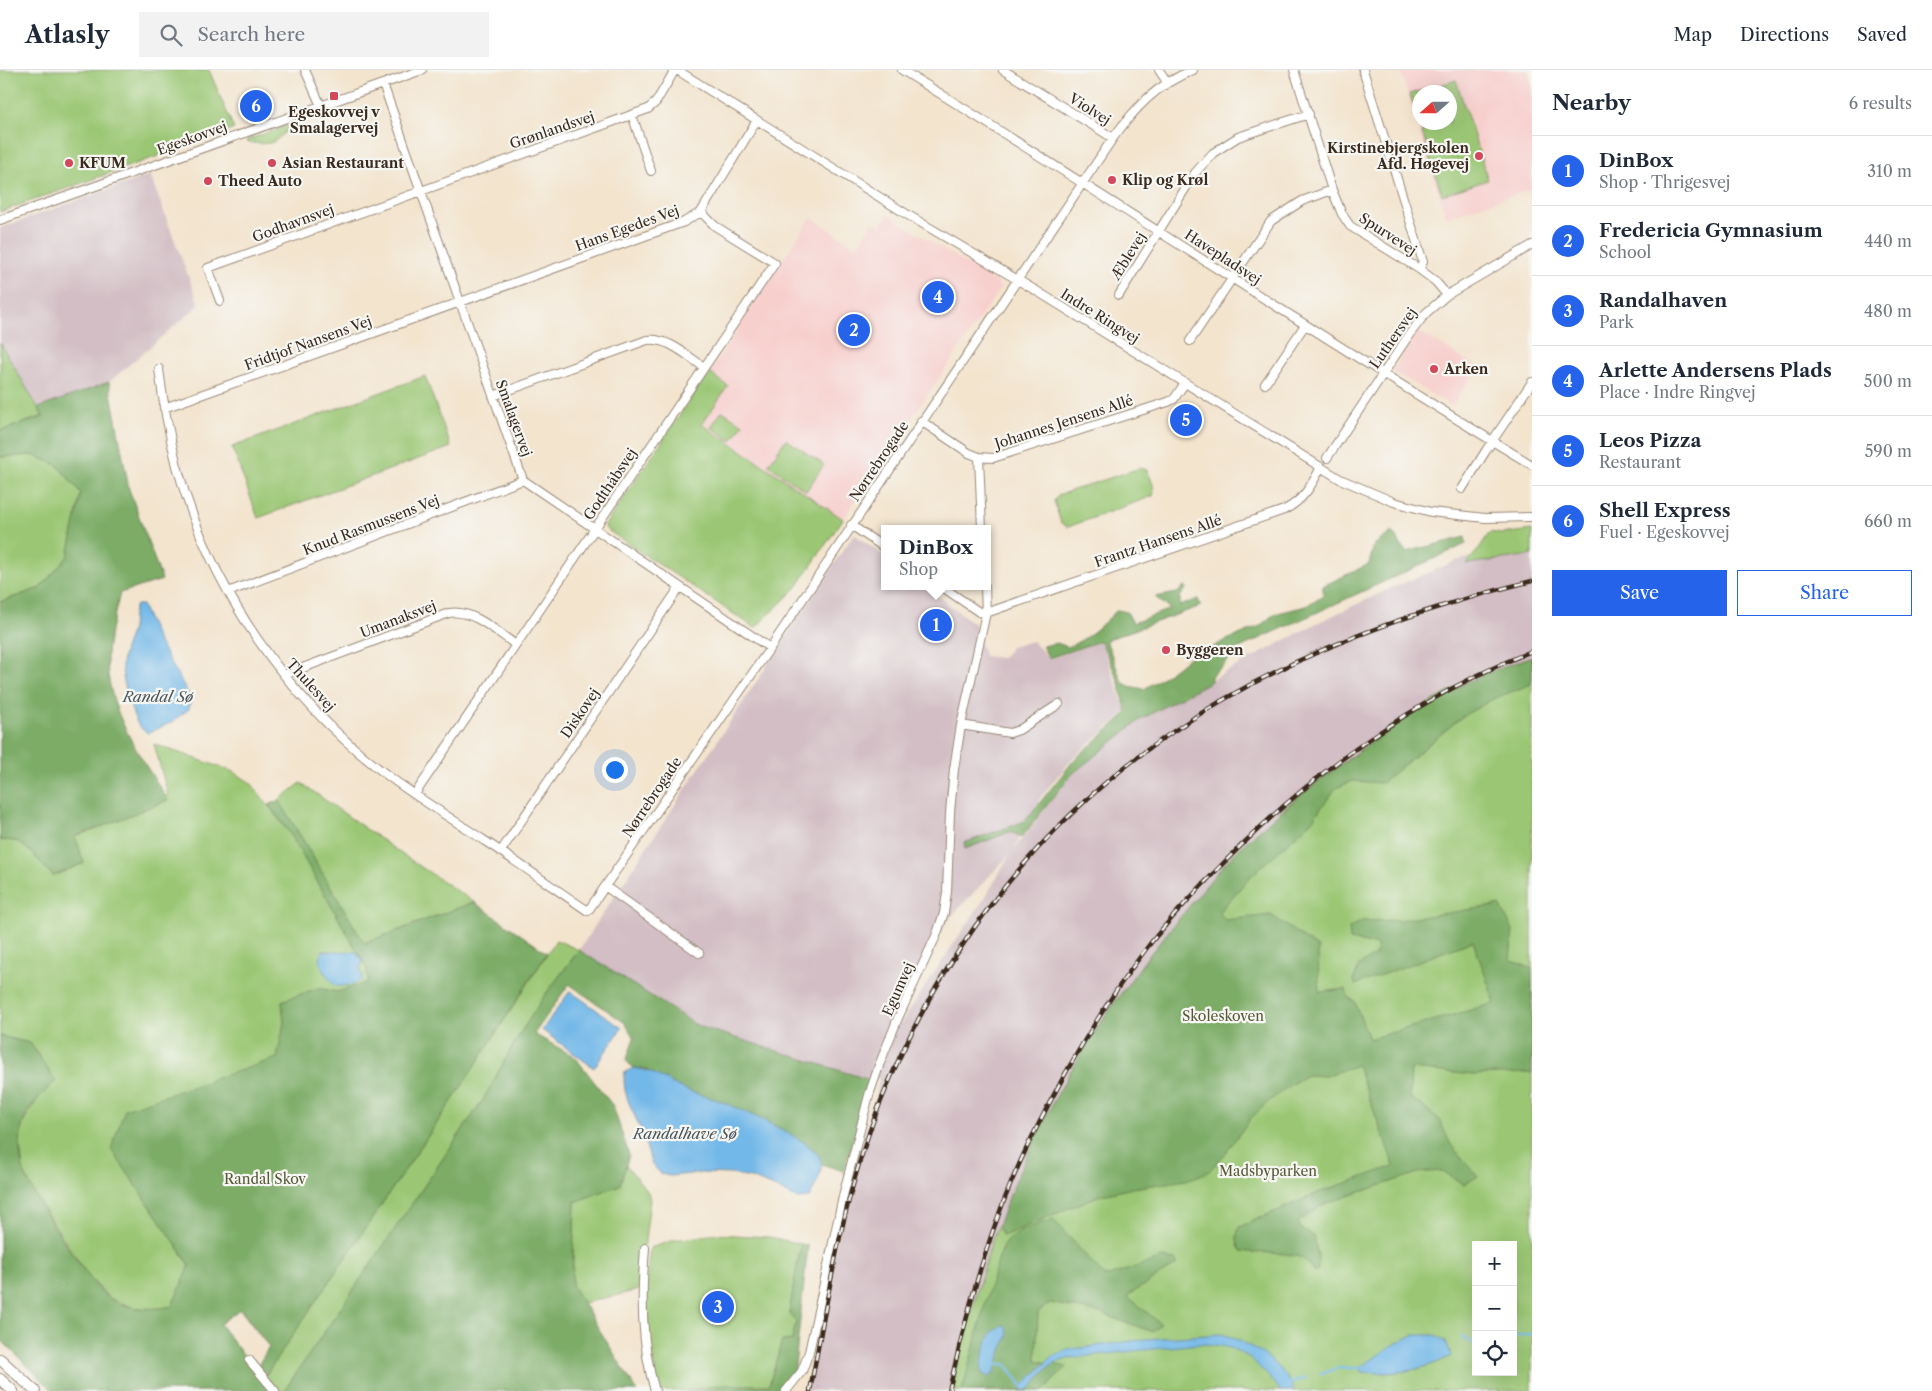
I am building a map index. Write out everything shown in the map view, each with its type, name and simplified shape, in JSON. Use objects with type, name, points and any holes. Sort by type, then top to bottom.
[{"type":"main road","points":[[0,1359],[35,1391]]},
{"type":"main road","points":[[0,1379],[13,1391]]},
{"type":"street","points":[[305,70],[320,106]]},
{"type":"street","name":"Egeskovvej","points":[[0,220],[422,70]]},
{"type":"street","name":"Grønlandsvej","points":[[420,190],[648,109],[656,102],[676,70]]},
{"type":"street","name":"Indre Ringvej","points":[[676,70],[1321,467],[1365,491],[1394,502],[1431,512],[1485,518],[1532,517]]},
{"type":"street","name":"Havepladsvej","points":[[902,70],[1084,183],[1383,375],[1532,465]]},
{"type":"street","name":"Violvej","points":[[1003,70],[1113,138]]},
{"type":"street","points":[[1159,70],[1167,82]]},
{"type":"street","name":"Nørrebrogade","points":[[588,911],[770,648],[1113,138],[1136,108],[1167,82],[1193,70]]},
{"type":"street","name":"Spurvevej","points":[[1294,70],[1310,114],[1332,190],[1342,214],[1350,226],[1419,269],[1435,281],[1447,294]]},
{"type":"street","points":[[1363,70],[1423,262],[1419,269]]},
{"type":"street","name":"Smalagervej","points":[[383,84],[523,480]]},
{"type":"street","name":"Æblevej","points":[[1118,294],[1195,173],[1213,153],[1238,137],[1310,114]]},
{"type":"street","points":[[632,115],[651,170]]},
{"type":"street","name":"Hans Egedes Vej","points":[[460,302],[684,222],[701,212],[757,120]]},
{"type":"street","name":"Godhavnsvej","points":[[220,301],[208,268],[420,190]]},
{"type":"street","points":[[1190,341],[1270,221],[1302,201],[1332,190]]},
{"type":"street","name":"Godthåbsvej","points":[[415,794],[775,262],[715,226],[701,212]]},
{"type":"street","name":"Luthersvej","points":[[1327,458],[1409,334],[1426,313],[1447,294],[1532,245]]},
{"type":"street","name":"Fridtjof Nansens Vej","points":[[164,408],[460,302]]},
{"type":"street","points":[[1265,384],[1305,325]]},
{"type":"street","points":[[493,396],[647,340],[655,339],[666,342],[704,367]]},
{"type":"street","name":"Thulesvej","points":[[159,369],[164,408],[177,467],[191,508],[228,592],[254,635],[284,675],[337,731],[391,777],[588,911]]},
{"type":"street","points":[[1462,489],[1532,382]]},
{"type":"street","name":"Johannes Jensens Allé","points":[[922,421],[969,454],[993,458],[1168,402],[1174,399],[1185,383]]},
{"type":"street","points":[[979,457],[982,525]]},
{"type":"street","name":"Frantz Hansens Allé","points":[[986,613],[1284,510],[1301,500],[1321,467]]},
{"type":"street","points":[[523,480],[770,648]]},
{"type":"street","name":"Knud Rasmussens Vej","points":[[228,592],[523,480]]},
{"type":"street","points":[[851,525],[881,545]]},
{"type":"street","name":"Diskovej","points":[[501,851],[680,588]]},
{"type":"street","points":[[947,590],[979,612],[986,613]]},
{"type":"street","name":"Egumvej","points":[[786,1391],[802,1371],[809,1352],[853,1153],[880,1063],[898,1018],[936,936],[944,913],[947,892],[950,814],[961,725],[986,613],[985,590]]},
{"type":"street","name":"Umanaksvej","points":[[284,675],[449,613],[459,611],[469,614],[516,645]]},
{"type":"street","points":[[961,725],[1010,733],[1019,730],[1060,704]]},
{"type":"street","points":[[606,887],[699,953]]},
{"type":"street","points":[[645,1248],[642,1294],[643,1328],[646,1353],[655,1391]]},
{"type":"street","points":[[249,1360],[275,1391]]},
{"type":"shaded area","name":"Kirstinebjergskolen Afd. Høgevej","points":[[1400,70],[1527,70],[1532,85],[1532,189],[1446,217],[1419,130],[1457,130],[1457,85],[1412,85],[1412,108]]},
{"type":"shaded area","points":[[150,175],[199,305],[109,382],[38,408],[0,343],[0,228]]},
{"type":"shaded area","points":[[888,215],[998,283],[1000,289],[843,519],[702,424],[728,386],[710,371],[811,217],[856,247],[873,222],[880,227]]},
{"type":"shaded area","name":"Arken","points":[[1418,331],[1477,367],[1452,406],[1392,371]]},
{"type":"shaded area","points":[[854,534],[881,554],[881,590],[929,590],[975,624],[984,656],[1002,658],[1011,647],[1032,641],[1050,659],[1101,642],[1126,712],[1072,759],[1040,798],[1014,849],[1071,776],[1140,718],[1317,623],[1387,590],[1459,560],[1532,544],[1532,656],[1481,676],[1390,728],[1287,805],[1236,852],[1215,876],[1032,1144],[1003,1215],[955,1391],[806,1391],[845,1201],[877,1093],[879,1078],[870,1080],[698,1026],[579,950]],"holes":[[[1010,854],[988,893],[898,1027],[946,922]]]},
{"type":"green space","name":"KFUM","points":[[0,70],[209,70],[234,129],[0,212]]},
{"type":"green space","points":[[1456,80],[1488,180],[1442,195],[1421,130],[1457,130],[1457,85],[1440,85]]},
{"type":"green space","points":[[289,125],[280,137],[271,143],[246,142],[247,140]]},
{"type":"green space","points":[[0,343],[43,416],[0,431]]},
{"type":"green space","points":[[709,372],[728,386],[702,424],[843,519],[796,588],[755,628],[606,529],[605,525]]},
{"type":"green space","points":[[425,376],[451,447],[258,518],[232,447]]},
{"type":"green space","points":[[109,382],[129,489],[162,580],[120,593],[107,650],[108,677],[119,714],[127,732],[136,750],[168,800],[75,836],[84,863],[53,876],[31,852],[17,841],[0,840],[0,602],[40,588],[68,556],[81,493],[57,465],[33,455],[0,457],[0,431],[43,417],[38,408]]},
{"type":"green space","points":[[722,411],[743,424],[732,441],[711,427]]},
{"type":"green space","points":[[786,439],[824,465],[806,491],[768,465]]},
{"type":"green space","points":[[33,455],[57,465],[81,493],[68,556],[40,588],[0,602],[0,457]]},
{"type":"green space","points":[[1140,468],[1147,470],[1153,486],[1153,496],[1068,527],[1061,523],[1054,501],[1058,495]]},
{"type":"green space","points":[[1532,530],[1532,555],[1466,564],[1490,532],[1501,534]]},
{"type":"green space","points":[[1392,532],[1406,552],[1465,537],[1466,544],[1233,651],[1227,662],[1211,676],[1211,681],[1140,720],[1071,775],[1022,837],[1010,832],[965,849],[964,843],[1025,821],[1074,760],[1127,713],[1118,680],[1101,641],[1049,658],[1042,646],[1057,643],[1068,647],[1094,631],[1117,610],[1127,612],[1133,623],[1170,609],[1155,597],[1177,593],[1185,586],[1186,589],[1180,597],[1180,606],[1198,599],[1201,606],[1106,640],[1122,682],[1129,686],[1144,689],[1191,656],[1203,653],[1222,642],[1260,626],[1274,614],[1306,606],[1323,595],[1323,586],[1369,564],[1374,545]]},
{"type":"green space","name":"Madsbyparken","points":[[1532,656],[1532,1391],[951,1391],[959,1355],[992,1240],[1032,1144],[1068,1075],[1105,1016],[1146,959],[1236,852],[1287,805],[1389,728],[1481,676]]},
{"type":"green space","name":"Skoleskoven","points":[[1532,656],[1532,681],[1529,685],[1493,699],[1463,716],[1382,783],[1352,781],[1336,788],[1311,822],[1252,875],[1219,912],[1225,920],[1271,915],[1318,948],[1319,992],[1346,989],[1348,998],[1354,1000],[1369,1039],[1495,1003],[1473,941],[1355,985],[1354,979],[1359,965],[1376,955],[1377,945],[1350,940],[1349,928],[1362,921],[1400,920],[1500,905],[1513,930],[1510,959],[1532,969],[1532,1073],[1473,1075],[1411,1069],[1410,1097],[1439,1119],[1451,1145],[1478,1176],[1464,1185],[1443,1171],[1418,1173],[1324,1204],[1298,1222],[1302,1230],[1314,1236],[1318,1257],[1318,1270],[1315,1272],[1305,1260],[1292,1255],[1241,1251],[1237,1239],[1239,1227],[1323,1191],[1394,1166],[1357,1065],[1325,1076],[1307,1075],[1290,1085],[1251,1118],[1224,1155],[1209,1171],[1186,1180],[1133,1188],[1098,1196],[1003,1236],[998,1227],[1014,1184],[1053,1102],[1076,1063],[1100,1024],[1153,950],[1222,866],[1290,804],[1395,726],[1465,683]]},
{"type":"green space","points":[[154,744],[234,772],[251,783],[290,834],[367,968],[368,983],[336,992],[318,988],[282,1001],[284,1022],[278,1058],[276,1356],[240,1309],[209,1285],[180,1252],[190,1265],[172,1306],[155,1310],[132,1307],[109,1298],[89,1277],[31,1190],[23,1169],[20,1144],[22,1125],[40,1095],[30,1043],[0,1036],[0,840],[17,841],[31,852],[53,876],[84,863],[75,836],[97,829],[168,795]]},
{"type":"green space","points":[[301,783],[400,853],[474,902],[364,943],[279,800]]},
{"type":"green space","name":"Randal Skov","points":[[279,800],[364,943],[474,902],[547,953],[460,1089],[265,1376],[257,1367],[269,1347],[240,1309],[220,1324],[270,1391],[53,1391],[0,1339],[0,1036],[30,1043],[56,1081],[41,1096],[24,1119],[20,1136],[23,1168],[47,1216],[88,1276],[109,1298],[131,1307],[157,1308],[172,1306],[190,1265],[111,1149],[125,1109],[277,1058],[284,1022],[282,1001],[318,988],[337,992],[368,982],[367,968],[290,834],[269,805]]},
{"type":"green space","points":[[556,940],[579,950],[545,995],[516,1040],[483,1100],[284,1391],[279,1391],[265,1376],[460,1089]]},
{"type":"green space","points":[[579,950],[698,1026],[870,1080],[844,1171],[821,1164],[820,1158],[718,1101],[684,1090],[645,1069],[634,1068],[626,1061],[634,1038],[625,1023],[569,984],[534,1034],[575,1057],[613,1106],[629,1155],[620,1185],[575,1202],[572,1285],[637,1391],[284,1391],[483,1100],[516,1040],[545,995]]},
{"type":"green space","points":[[626,1165],[648,1192],[650,1200],[639,1290],[583,1303],[572,1285],[575,1202],[619,1185]]},
{"type":"green space","points":[[1053,1219],[1104,1276],[1162,1258],[1175,1260],[1176,1265],[1127,1296],[1161,1324],[1153,1332],[1100,1313],[1050,1303],[1038,1312],[1036,1360],[1067,1367],[1043,1391],[962,1391],[991,1282],[1003,1246],[1009,1238],[1025,1229]]},
{"type":"green space","points":[[717,1234],[769,1237],[801,1244],[789,1313],[796,1322],[792,1341],[782,1341],[769,1386],[717,1385],[686,1391],[658,1391],[649,1336],[646,1302],[650,1248],[674,1240]]},
{"type":"green space","points":[[801,1244],[808,1246],[794,1376],[779,1391],[686,1391],[717,1385],[769,1385],[782,1341],[792,1340],[796,1322],[789,1313]]},
{"type":"water","name":"Randal Sø","points":[[136,605],[142,605],[157,639],[191,698],[189,709],[172,722],[148,733],[139,726],[133,714],[122,672],[123,656],[132,628]]},
{"type":"water","points":[[323,951],[356,952],[363,961],[360,968],[363,978],[350,985],[336,986],[321,965],[320,960]]},
{"type":"water","points":[[570,991],[622,1028],[594,1068],[542,1030]]},
{"type":"water","name":"Randalhave Sø","points":[[634,1068],[647,1071],[688,1091],[741,1110],[804,1142],[820,1158],[821,1163],[818,1179],[809,1198],[798,1199],[751,1178],[731,1174],[700,1173],[670,1176],[661,1174],[652,1164],[626,1093],[625,1072]]},
{"type":"water","points":[[1005,1326],[1008,1334],[994,1373],[988,1377],[981,1370],[987,1343],[994,1331]]},
{"type":"water","points":[[1222,1334],[1244,1343],[1274,1362],[1289,1380],[1294,1391],[1280,1391],[1255,1363],[1241,1353],[1226,1347],[1199,1344],[1070,1358],[1050,1367],[1028,1390],[1024,1391],[1021,1387],[1053,1356],[1066,1350],[1146,1339]]},
{"type":"water","points":[[1413,1335],[1435,1335],[1446,1341],[1451,1356],[1430,1365],[1408,1371],[1362,1372],[1359,1368],[1395,1344]]},
{"type":"waterway","points":[[1517,1336],[1532,1334]]},
{"type":"waterway","points":[[1461,1337],[1472,1343]]},
{"type":"waterway","points":[[995,1365],[1006,1364],[1022,1386]]},
{"type":"waterway","points":[[1321,1374],[1339,1368],[1361,1368]]},
{"type":"waterway","points":[[1288,1384],[1306,1378]]},
{"type":"railway","points":[[810,1391],[830,1283],[846,1211],[866,1140],[879,1106],[903,1050],[931,997],[962,946],[997,897],[1035,851],[1077,808],[1122,769],[1212,706],[1255,682],[1344,641],[1391,623],[1437,607],[1532,581]]},
{"type":"railway","points":[[949,1391],[964,1327],[982,1264],[1015,1173],[1042,1118],[1083,1043],[1113,995],[1153,940],[1184,904],[1243,843],[1318,777],[1399,719],[1486,671],[1532,651]]},
{"type":"place","name":"Egeskovvej v Smalagervej","points":[[334,96]]},
{"type":"place","name":"Shell Express","points":[[256,106]]},
{"type":"place","name":"Kirstinebjergskolen Afd. Høgevej","points":[[1479,156]]},
{"type":"place","name":"KFUM","points":[[69,163]]},
{"type":"place","name":"Asian Restaurant","points":[[272,163]]},
{"type":"place","name":"Klip og Krøl","points":[[1112,180]]},
{"type":"place","name":"Theed Auto","points":[[208,181]]},
{"type":"place","name":"Arlette Andersens Plads","points":[[938,297]]},
{"type":"place","name":"Fredericia Gymnasium","points":[[854,330]]},
{"type":"place","name":"Arken","points":[[1434,369]]},
{"type":"place","name":"Leos Pizza","points":[[1186,420]]},
{"type":"place","name":"DinBox","points":[[936,625]]},
{"type":"place","name":"Byggeren","points":[[1166,650]]},
{"type":"place","name":"Randalhaven","points":[[718,1307]]}]
